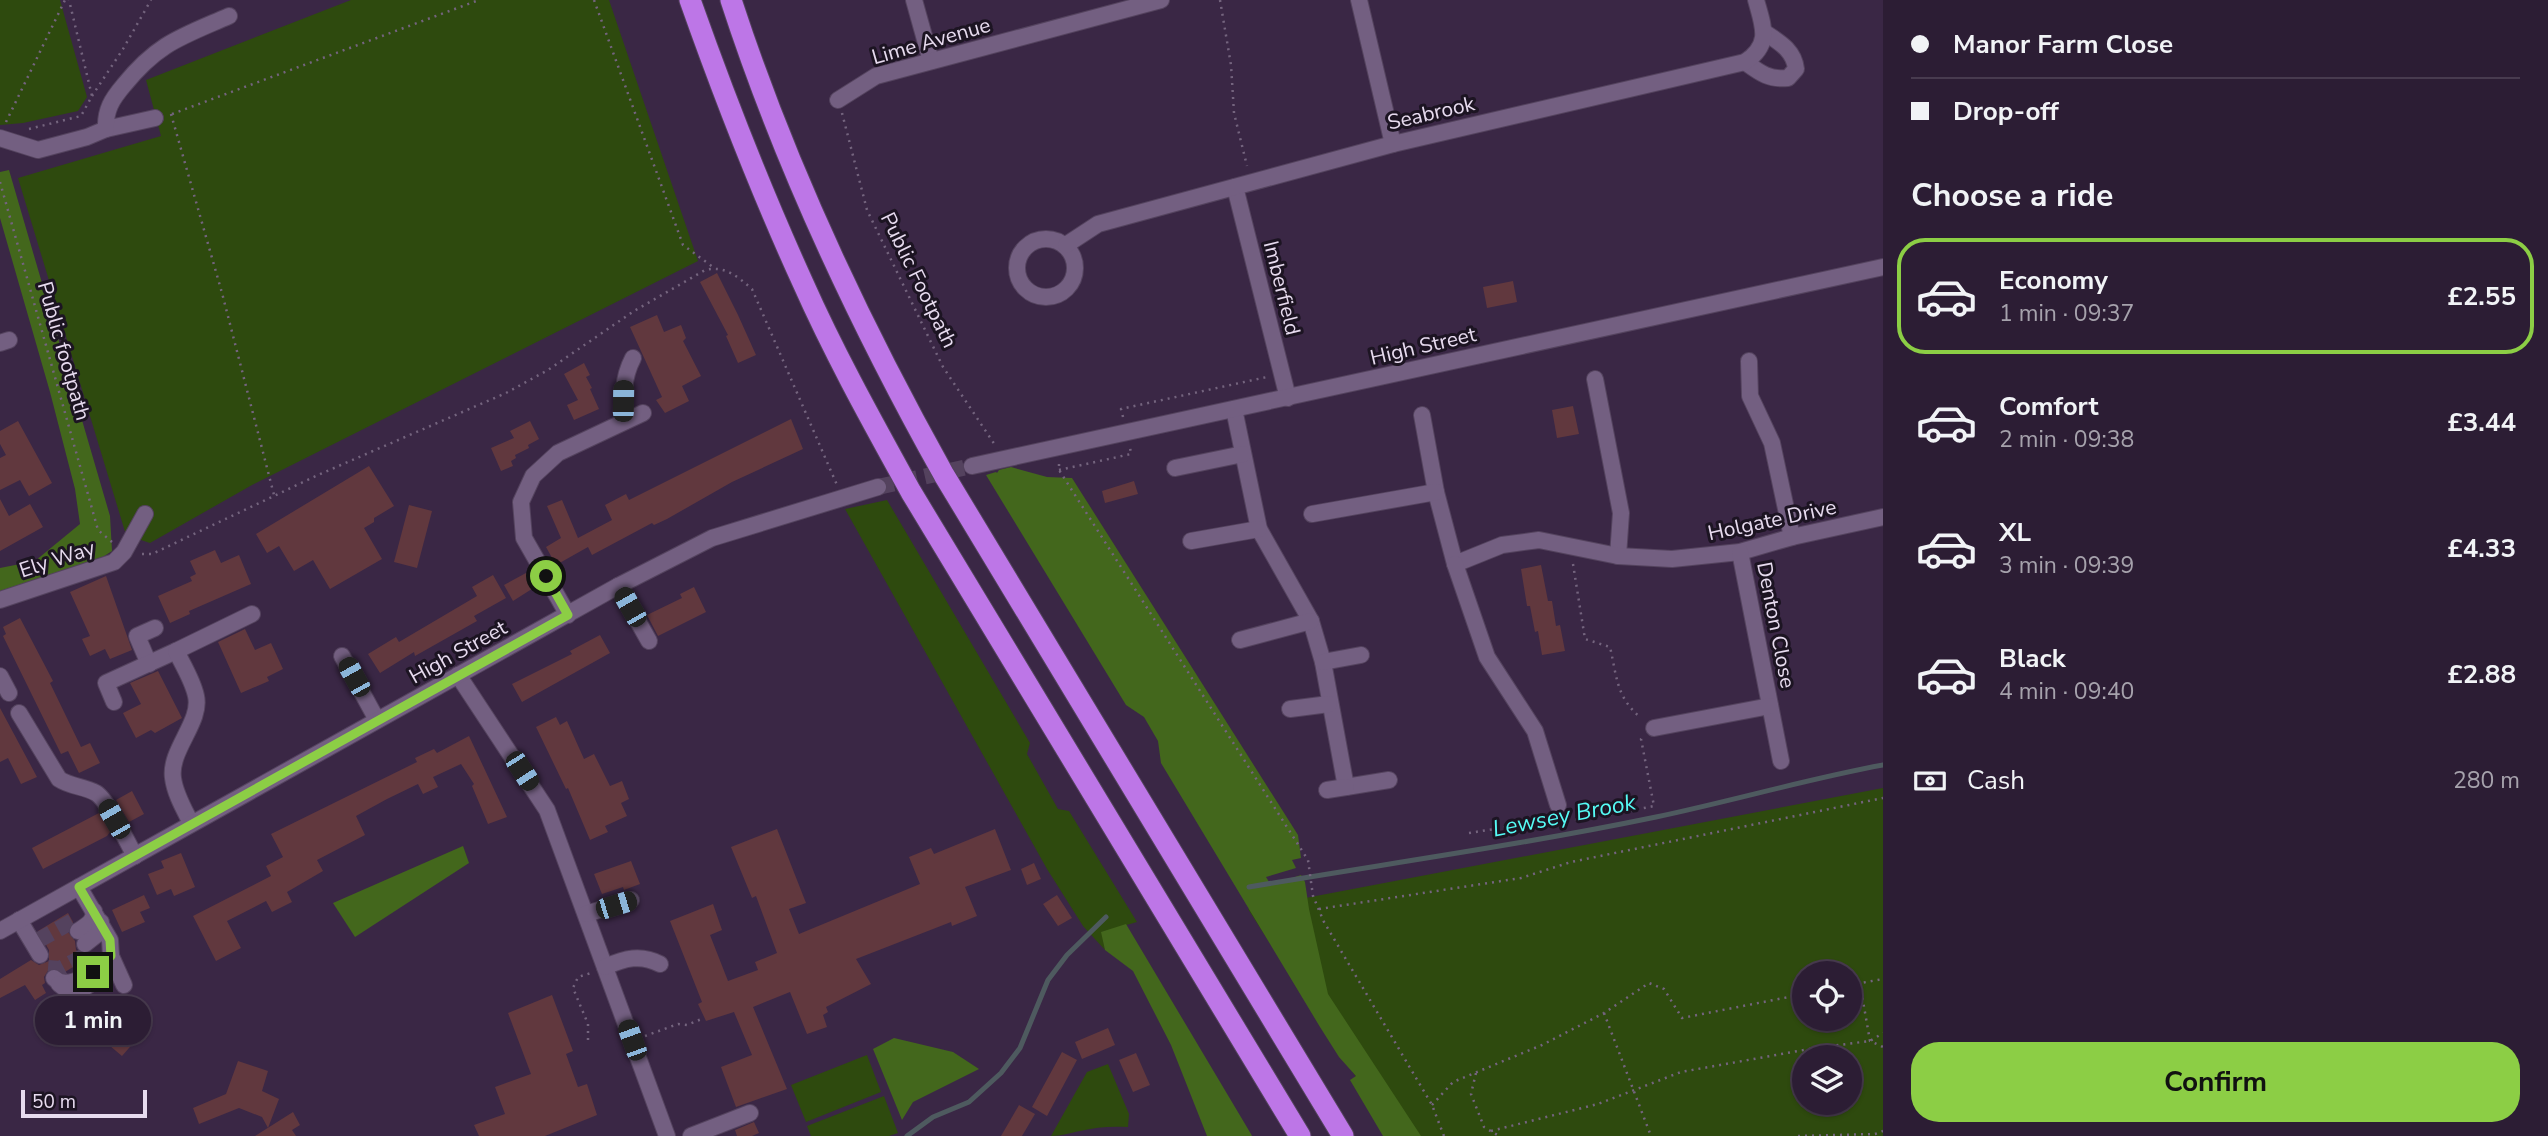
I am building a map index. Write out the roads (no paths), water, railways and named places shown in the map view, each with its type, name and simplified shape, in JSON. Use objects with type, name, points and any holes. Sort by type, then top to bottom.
[{"type":"highway","points":[[690,0],[753,168],[803,284],[857,394],[918,503],[1300,1136]]},
{"type":"highway","points":[[731,0],[789,160],[838,272],[889,377],[950,486],[1343,1136]]},
{"type":"street","points":[[914,0],[931,61]]},
{"type":"street","name":"Lime Avenue","points":[[838,100],[876,76],[1161,0]]},
{"type":"street","points":[[1359,0],[1393,144]]},
{"type":"street","points":[[1756,0],[1765,32],[1756,55],[1745,62],[1761,74],[1775,79],[1788,78],[1796,69],[1795,60],[1787,48],[1765,32]]},
{"type":"street","points":[[106,129],[105,116],[112,99],[141,63],[178,38],[229,16]]},
{"type":"street","name":"Seabrook","points":[[1066,245],[1098,225],[1393,144],[1745,62]]},
{"type":"street","points":[[1,133],[38,150],[106,129],[155,118]]},
{"type":"street","name":"Imberfield","points":[[1243,185],[1288,398]]},
{"type":"street","name":"High Street","points":[[972,466],[1883,267]]},
{"type":"street","points":[[625,421],[623,386],[633,358]]},
{"type":"street","points":[[1749,361],[1750,396],[1772,443],[1792,537]]},
{"type":"street","points":[[1595,379],[1621,513],[1618,556]]},
{"type":"street","points":[[1234,409],[1259,529],[1311,621],[1322,662],[1346,787]]},
{"type":"street","points":[[568,615],[524,538],[522,502],[533,476],[558,453],[643,413]]},
{"type":"street","points":[[1422,415],[1436,492],[1454,564],[1487,657],[1535,731],[1558,805]]},
{"type":"street","points":[[1175,468],[1243,454]]},
{"type":"street","name":"High Street","points":[[0,930],[618,586],[712,538],[878,486]]},
{"type":"street","points":[[1312,514],[1436,492]]},
{"type":"street","name":"Ely Way","points":[[0,600],[114,562],[124,552],[145,514]]},
{"type":"street","name":"Holgate Drive","points":[[1454,564],[1502,545],[1539,540],[1618,556],[1672,559],[1740,552],[1792,537],[1883,519]]},
{"type":"street","points":[[1191,541],[1259,529]]},
{"type":"street","name":"Denton Close","points":[[1740,552],[1781,761]]},
{"type":"street","points":[[618,586],[649,641]]},
{"type":"street","points":[[114,702],[106,684],[252,614]]},
{"type":"street","points":[[1240,640],[1311,621]]},
{"type":"street","points":[[149,664],[137,636],[155,628]]},
{"type":"street","points":[[176,651],[197,697],[193,717],[175,759],[172,776],[176,792],[191,824]]},
{"type":"street","points":[[1322,662],[1361,655]]},
{"type":"street","points":[[342,656],[377,720]]},
{"type":"street","points":[[458,675],[547,810],[667,1136]]},
{"type":"street","points":[[0,676],[9,693]]},
{"type":"street","points":[[1290,709],[1329,704]]},
{"type":"street","name":"Denton Close","points":[[1654,728],[1770,706]]},
{"type":"street","points":[[19,713],[59,779],[68,785],[83,786],[100,795],[135,856]]},
{"type":"street","points":[[1327,790],[1389,780]]},
{"type":"street","points":[[79,887],[110,940],[111,967],[124,985]]},
{"type":"street","points":[[586,914],[631,900]]},
{"type":"street","points":[[84,916],[98,917],[99,933],[82,937],[84,916]]},
{"type":"street","points":[[19,920],[37,947]]},
{"type":"street","points":[[605,967],[636,957],[649,958],[660,964]]},
{"type":"street","points":[[85,988],[68,991],[56,980],[65,983],[111,967]]},
{"type":"street","points":[[691,1136],[750,1113]]},
{"type":"waterway","name":"Lewsey Brook","points":[[1249,887],[1605,827],[1883,765]]},
{"type":"waterway","name":"Lewsey Brook","points":[[907,1136],[933,1117],[969,1102],[1001,1073],[1020,1048],[1048,980],[1067,955],[1106,917]]},
{"type":"tunnel","points":[[878,487],[972,466]]},
{"type":"tunnel","points":[[37,941],[73,921]]},
{"type":"tunnel","points":[[48,968],[60,969],[90,953]]},
{"type":"tunnel","points":[[85,988],[106,977]]}]
